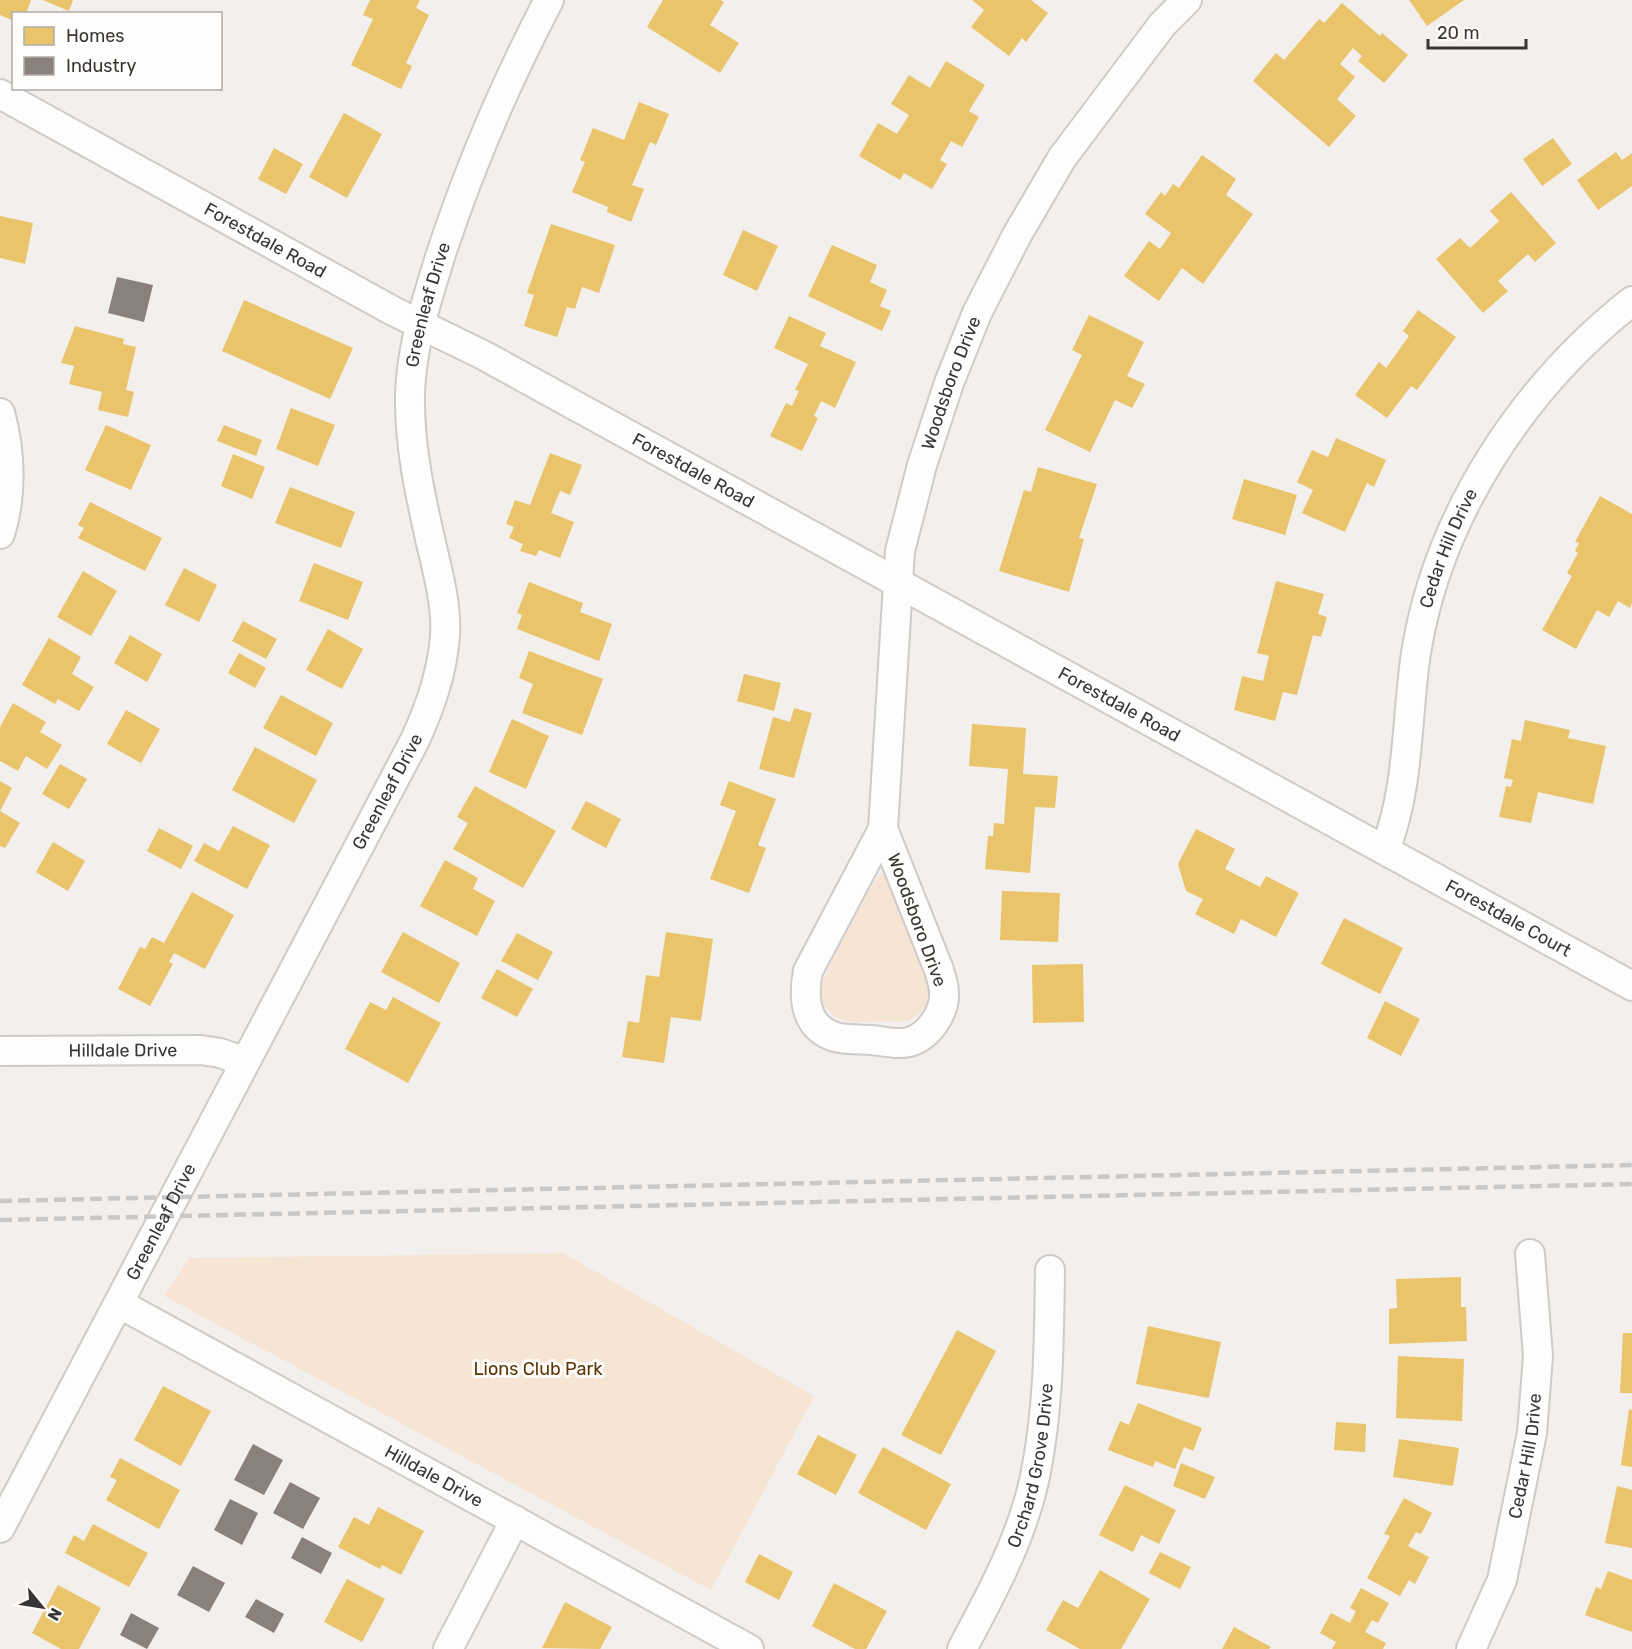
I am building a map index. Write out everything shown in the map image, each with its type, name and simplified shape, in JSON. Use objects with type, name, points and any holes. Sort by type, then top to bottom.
[{"type":"street","name":"Greenleaf Drive","points":[[0,1528],[120,1304],[243,1061],[415,740],[430,706],[441,672],[445,635],[443,599],[410,435],[410,393],[421,325],[431,284],[467,178],[510,74],[549,0]]},
{"type":"street","name":"Woodsboro Drive","points":[[883,829],[939,970],[944,992],[941,1012],[933,1025],[921,1036],[907,1043],[835,1037],[823,1030],[812,1018],[805,1006],[804,993],[808,971],[883,829],[900,551],[922,465],[949,383],[977,313],[1017,234],[1062,158],[1156,33],[1187,0]]},
{"type":"street","name":"Forestdale Road","points":[[0,94],[1386,850]]},
{"type":"street","name":"Cedar Hill Drive","points":[[1386,850],[1397,819],[1406,772],[1416,655],[1425,608],[1438,564],[1468,500],[1499,447],[1534,397],[1594,330],[1632,301]]},
{"type":"street","points":[[0,413],[8,441],[7,512],[0,534]]},
{"type":"street","name":"Forestdale Court","points":[[1386,850],[1632,987]]},
{"type":"street","name":"Hilldale Drive","points":[[0,1051],[201,1050],[220,1053],[243,1061]]},
{"type":"street","name":"Cedar Hill Drive","points":[[1471,1649],[1502,1580],[1532,1433],[1538,1356],[1530,1254]]},
{"type":"street","name":"Orchard Grove Drive","points":[[962,1649],[1011,1551],[1035,1477],[1048,1378],[1050,1270]]},
{"type":"street","name":"Hilldale Drive","points":[[120,1304],[749,1649]]},
{"type":"street","points":[[448,1649],[515,1520]]},
{"type":"green space","points":[[881,873],[886,873],[929,975],[931,996],[926,1008],[909,1021],[846,1022],[833,1015],[826,1007],[820,993],[846,932]]},
{"type":"green space","name":"Lions Club Park","points":[[563,1253],[814,1396],[711,1590],[164,1296],[189,1258]]},
{"type":"building: Homes","points":[[0,0],[31,0],[27,12],[12,12],[12,20],[0,15]]},
{"type":"building: Homes","points":[[43,0],[73,0],[69,11]]},
{"type":"building: Homes","points":[[370,0],[420,0],[416,8],[429,15],[406,63],[412,66],[401,89],[351,65],[373,19],[363,15]]},
{"type":"building: Homes","points":[[663,0],[720,0],[724,2],[710,25],[739,43],[720,73],[647,27]]},
{"type":"building: Homes","points":[[972,0],[1031,0],[1048,13],[1026,42],[1022,38],[1009,56],[971,27],[984,10]]},
{"type":"building: Homes","points":[[1409,0],[1464,0],[1427,26]]},
{"type":"building: Homes","points":[[1342,3],[1380,36],[1382,33],[1408,55],[1384,83],[1358,61],[1362,56],[1353,48],[1340,64],[1355,77],[1337,99],[1356,116],[1329,147],[1253,81],[1276,53],[1284,60],[1319,19],[1324,23]]},
{"type":"building: Homes","points":[[946,61],[985,85],[969,111],[979,117],[962,147],[951,141],[940,160],[947,164],[932,189],[904,173],[900,180],[859,156],[878,123],[897,134],[909,115],[891,104],[909,75],[930,88]]},
{"type":"building: Homes","points":[[639,102],[669,114],[656,145],[650,142],[632,185],[644,189],[631,222],[607,212],[608,207],[572,192],[585,162],[580,160],[593,128],[624,140]]},
{"type":"building: Homes","points":[[344,113],[382,134],[347,198],[309,177]]},
{"type":"building: Homes","points":[[1553,138],[1572,164],[1542,186],[1523,159]]},
{"type":"building: Homes","points":[[274,148],[303,164],[286,194],[258,179]]},
{"type":"building: Homes","points":[[1616,152],[1622,160],[1632,153],[1632,186],[1598,210],[1577,180]]},
{"type":"building: Homes","points":[[1202,155],[1236,179],[1226,195],[1253,214],[1203,284],[1182,268],[1159,301],[1124,276],[1149,241],[1160,249],[1171,233],[1145,214],[1161,192],[1165,196],[1173,184],[1179,188]]},
{"type":"building: Homes","points":[[1511,192],[1556,243],[1535,262],[1528,254],[1498,281],[1508,291],[1483,313],[1436,259],[1460,238],[1470,248],[1499,221],[1490,211]]},
{"type":"building: Homes","points":[[0,216],[33,223],[25,264],[0,258]]},
{"type":"building: Homes","points":[[551,224],[615,245],[599,293],[582,287],[575,309],[567,307],[557,337],[524,326],[534,295],[527,293]]},
{"type":"building: Homes","points":[[743,230],[778,246],[757,291],[723,275]]},
{"type":"building: Homes","points":[[832,245],[877,265],[870,282],[887,290],[880,306],[891,311],[882,331],[808,296]]},
{"type":"building: Homes","points":[[244,300],[353,348],[330,399],[222,351]]},
{"type":"building: Homes","points":[[1418,310],[1456,337],[1417,390],[1411,386],[1387,418],[1355,395],[1379,362],[1386,368],[1409,336],[1403,331]]},
{"type":"building: Homes","points":[[1089,315],[1144,342],[1127,376],[1145,384],[1132,408],[1115,400],[1090,452],[1045,430],[1082,355],[1072,350]]},
{"type":"building: Homes","points":[[789,316],[826,333],[820,346],[856,362],[835,408],[821,401],[814,416],[818,418],[802,451],[770,436],[786,403],[792,406],[799,391],[795,390],[808,364],[774,348]]},
{"type":"building: Homes","points":[[75,326],[124,339],[123,344],[136,347],[126,390],[134,392],[128,417],[98,410],[102,392],[69,384],[74,366],[61,363]]},
{"type":"building: Homes","points":[[291,408],[335,425],[318,466],[276,449]]},
{"type":"building: Homes","points":[[106,425],[151,445],[131,490],[85,470]]},
{"type":"building: Homes","points":[[224,425],[262,440],[256,456],[217,441]]},
{"type":"building: Homes","points":[[1336,438],[1386,460],[1374,487],[1367,483],[1345,532],[1302,513],[1313,490],[1297,482],[1312,450],[1328,457]]},
{"type":"building: Homes","points":[[550,453],[582,465],[570,495],[560,491],[551,513],[574,522],[560,558],[539,550],[536,556],[520,551],[523,544],[509,538],[514,527],[506,524],[515,500],[530,505]]},
{"type":"building: Homes","points":[[233,454],[265,467],[252,499],[221,486]]},
{"type":"building: Homes","points":[[1038,467],[1097,484],[1079,538],[1084,539],[1069,592],[999,571],[1024,490],[1031,492]]},
{"type":"building: Homes","points":[[1244,479],[1297,495],[1285,535],[1232,519]]},
{"type":"building: Homes","points":[[290,487],[355,512],[341,548],[275,523]]},
{"type":"building: Homes","points":[[1600,496],[1632,514],[1632,603],[1630,608],[1618,601],[1609,617],[1597,610],[1576,649],[1542,630],[1572,576],[1567,573],[1578,553],[1575,551],[1579,543],[1575,542]]},
{"type":"building: Homes","points":[[90,502],[162,538],[145,571],[78,538],[84,528],[78,525]]},
{"type":"building: Homes","points":[[314,563],[363,582],[348,620],[299,601]]},
{"type":"building: Homes","points":[[184,568],[217,585],[199,622],[165,605]]},
{"type":"building: Homes","points":[[83,571],[117,591],[91,636],[57,617]]},
{"type":"building: Homes","points":[[1276,581],[1324,594],[1318,614],[1327,617],[1321,637],[1313,635],[1297,695],[1283,692],[1275,721],[1234,710],[1242,676],[1263,681],[1269,656],[1257,653]]},
{"type":"building: Homes","points":[[529,582],[583,603],[580,612],[612,624],[599,661],[517,629],[522,615],[517,613]]},
{"type":"building: Homes","points":[[243,621],[277,639],[266,659],[232,641]]},
{"type":"building: Homes","points":[[328,629],[363,649],[342,689],[306,670]]},
{"type":"building: Homes","points":[[130,635],[162,654],[147,682],[114,663]]},
{"type":"building: Homes","points":[[49,638],[81,657],[72,674],[94,687],[79,711],[58,699],[55,704],[22,685]]},
{"type":"building: Homes","points":[[529,651],[603,679],[582,735],[522,713],[533,684],[519,678]]},
{"type":"building: Homes","points":[[239,653],[266,668],[255,688],[228,673]]},
{"type":"building: Homes","points":[[744,674],[781,683],[774,711],[737,701]]},
{"type":"building: Homes","points":[[281,695],[333,723],[316,756],[263,728]]},
{"type":"building: Homes","points":[[13,703],[46,722],[40,732],[62,745],[47,769],[26,756],[18,771],[0,761],[0,727]]},
{"type":"building: Homes","points":[[794,708],[812,713],[794,778],[759,769],[773,717],[790,722]]},
{"type":"building: Homes","points":[[126,710],[160,729],[141,763],[107,744]]},
{"type":"building: Homes","points":[[512,719],[549,736],[526,789],[489,772]]},
{"type":"building: Homes","points":[[1525,720],[1570,730],[1568,738],[1606,746],[1593,804],[1538,792],[1531,823],[1499,817],[1506,786],[1511,787],[1513,780],[1504,778],[1512,739],[1521,741]]},
{"type":"building: Homes","points":[[972,724],[1026,728],[1023,774],[1058,776],[1055,808],[1035,807],[1030,873],[985,869],[988,836],[993,836],[994,823],[1004,824],[1008,769],[969,766]]},
{"type":"building: Homes","points":[[255,747],[317,780],[294,823],[232,790]]},
{"type":"building: Homes","points":[[60,764],[87,779],[69,809],[42,794]]},
{"type":"building: Homes","points":[[0,781],[12,788],[0,811]]},
{"type":"building: Homes","points":[[729,781],[776,799],[758,845],[766,848],[749,893],[710,879],[736,811],[720,805]]},
{"type":"building: Homes","points":[[475,786],[556,831],[523,888],[453,849],[468,823],[457,817]]},
{"type":"building: Homes","points":[[586,801],[621,819],[606,848],[571,829]]},
{"type":"building: Homes","points":[[0,811],[20,823],[5,848],[0,846]]},
{"type":"building: Homes","points":[[233,826],[270,845],[247,889],[194,861],[204,843],[219,851]]},
{"type":"building: Homes","points":[[159,828],[193,846],[181,869],[147,851]]},
{"type":"building: Homes","points":[[1196,829],[1235,849],[1225,869],[1260,887],[1266,876],[1299,893],[1276,937],[1241,919],[1234,934],[1195,914],[1203,899],[1186,891],[1178,864]]},
{"type":"building: Homes","points":[[53,842],[85,861],[68,891],[36,872]]},
{"type":"building: Homes","points":[[445,860],[478,878],[473,889],[495,901],[477,936],[420,906]]},
{"type":"building: Homes","points":[[1002,891],[1060,893],[1058,942],[1000,940]]},
{"type":"building: Homes","points":[[192,892],[234,915],[205,969],[174,953],[169,962],[173,964],[150,1006],[118,989],[140,947],[145,949],[152,937],[164,943]]},
{"type":"building: Homes","points":[[1344,918],[1403,948],[1380,994],[1321,964]]},
{"type":"building: Homes","points":[[403,932],[460,963],[439,1003],[381,972]]},
{"type":"building: Homes","points":[[666,932],[713,939],[701,1021],[671,1017],[664,1063],[622,1057],[628,1021],[639,1023],[646,975],[659,977]]},
{"type":"building: Homes","points":[[517,933],[553,952],[538,980],[501,961]]},
{"type":"building: Homes","points":[[1083,964],[1084,1022],[1033,1023],[1032,965]]},
{"type":"building: Homes","points":[[497,969],[533,989],[517,1017],[481,998]]},
{"type":"building: Homes","points":[[393,997],[441,1023],[408,1083],[345,1049],[370,1002],[386,1010]]},
{"type":"building: Homes","points":[[1385,1001],[1420,1019],[1401,1056],[1367,1038]]},
{"type":"building: Homes","points":[[1461,1277],[1461,1307],[1466,1307],[1467,1341],[1389,1344],[1389,1309],[1397,1308],[1396,1279]]},
{"type":"building: Homes","points":[[1148,1326],[1221,1342],[1209,1398],[1136,1384]]},
{"type":"building: Homes","points":[[957,1330],[996,1351],[941,1455],[901,1435]]},
{"type":"building: Homes","points":[[1623,1333],[1632,1333],[1632,1393],[1620,1393]]},
{"type":"building: Homes","points":[[1398,1356],[1464,1359],[1462,1421],[1396,1418]]},
{"type":"building: Homes","points":[[163,1386],[211,1411],[181,1466],[134,1440]]},
{"type":"building: Homes","points":[[1138,1403],[1202,1428],[1193,1451],[1184,1447],[1175,1469],[1155,1461],[1153,1467],[1108,1450],[1120,1421],[1129,1425]]},
{"type":"building: Homes","points":[[1629,1409],[1632,1410],[1632,1467],[1621,1465]]},
{"type":"building: Homes","points":[[1336,1422],[1366,1424],[1365,1452],[1334,1450]]},
{"type":"building: Homes","points":[[818,1435],[857,1455],[836,1495],[797,1474]]},
{"type":"building: Homes","points":[[1399,1439],[1459,1448],[1453,1486],[1393,1477]]},
{"type":"building: Homes","points":[[883,1447],[951,1484],[926,1530],[858,1493]]},
{"type":"building: Homes","points":[[120,1458],[180,1490],[159,1529],[106,1500],[117,1480],[110,1477]]},
{"type":"building: Homes","points":[[1181,1463],[1215,1477],[1205,1499],[1173,1486]]},
{"type":"building: Homes","points":[[1125,1485],[1176,1510],[1159,1544],[1141,1535],[1133,1552],[1099,1535]]},
{"type":"building: Homes","points":[[1617,1486],[1632,1490],[1632,1548],[1605,1543]]},
{"type":"building: Homes","points":[[1404,1498],[1432,1513],[1421,1534],[1416,1532],[1408,1546],[1429,1557],[1415,1584],[1409,1580],[1400,1596],[1367,1578],[1390,1536],[1384,1534]]},
{"type":"building: Homes","points":[[378,1507],[424,1531],[401,1575],[382,1565],[380,1569],[338,1547],[354,1517],[369,1525]]},
{"type":"building: Homes","points":[[93,1524],[148,1553],[129,1587],[65,1553],[74,1535],[84,1541]]},
{"type":"building: Homes","points":[[1160,1552],[1191,1567],[1180,1589],[1149,1573]]},
{"type":"building: Homes","points":[[759,1554],[793,1572],[779,1600],[745,1582]]},
{"type":"building: Homes","points":[[1100,1570],[1150,1599],[1121,1649],[1080,1649],[1046,1630],[1063,1600],[1078,1608]]},
{"type":"building: Homes","points":[[1608,1571],[1632,1580],[1632,1632],[1585,1615],[1596,1587],[1601,1589]]},
{"type":"building: Homes","points":[[347,1579],[385,1599],[362,1642],[324,1622]]},
{"type":"building: Homes","points":[[834,1583],[887,1611],[866,1649],[855,1649],[812,1626]]},
{"type":"building: Homes","points":[[58,1585],[101,1608],[79,1649],[61,1649],[32,1633]]},
{"type":"building: Homes","points":[[1361,1588],[1389,1603],[1378,1623],[1372,1620],[1365,1632],[1386,1643],[1383,1649],[1332,1649],[1336,1642],[1320,1633],[1331,1613],[1350,1623],[1356,1611],[1350,1608]]},
{"type":"building: Homes","points":[[565,1602],[612,1627],[600,1649],[542,1648]]},
{"type":"building: Homes","points":[[1234,1627],[1271,1647],[1269,1649],[1222,1649]]},
{"type":"building: Industry","points":[[117,277],[153,285],[144,322],[108,313]]},
{"type":"building: Industry","points":[[253,1444],[283,1460],[264,1495],[234,1480]]},
{"type":"building: Industry","points":[[290,1482],[320,1498],[303,1529],[273,1513]]},
{"type":"building: Industry","points":[[230,1499],[258,1513],[242,1545],[214,1530]]},
{"type":"building: Industry","points":[[302,1537],[332,1553],[321,1574],[291,1558]]},
{"type":"building: Industry","points":[[193,1566],[225,1583],[209,1612],[177,1595]]},
{"type":"building: Industry","points":[[256,1599],[284,1614],[274,1633],[245,1617]]},
{"type":"building: Industry","points":[[131,1613],[159,1628],[147,1649],[120,1635]]},
{"type":"railway","points":[[0,1201],[1632,1165]]},
{"type":"railway","points":[[0,1220],[1632,1184]]}]
